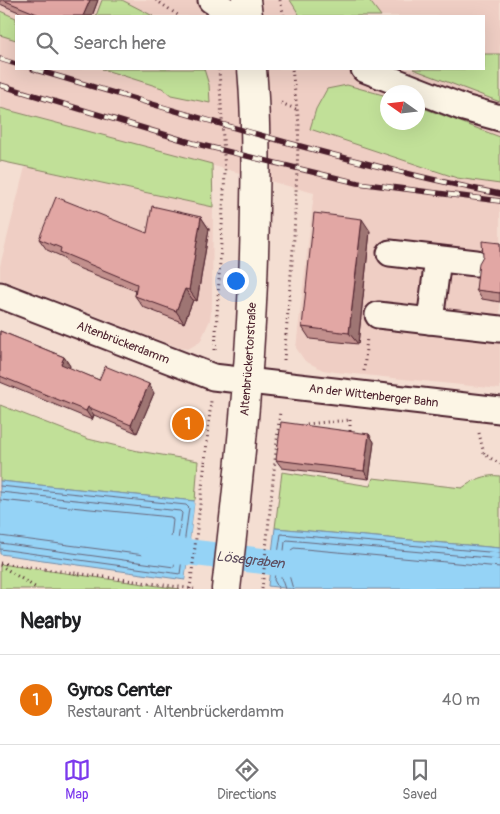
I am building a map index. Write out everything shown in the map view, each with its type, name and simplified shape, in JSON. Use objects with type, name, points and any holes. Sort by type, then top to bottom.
[{"type":"main road","points":[[246,0],[248,15]]},
{"type":"main road","name":"Altenbrückertorstraße","points":[[226,589],[248,381],[255,216],[256,116],[252,70]]},
{"type":"street","points":[[212,0],[234,15]]},
{"type":"street","points":[[367,70],[464,108],[500,118]]},
{"type":"street","points":[[390,253],[476,263]]},
{"type":"street","points":[[430,321],[438,258]]},
{"type":"street","name":"Altenbrückerdamm","points":[[0,295],[213,377],[248,381]]},
{"type":"street","points":[[378,315],[500,329]]},
{"type":"street","name":"An der Wittenberger Bahn","points":[[248,381],[500,410]]},
{"type":"path","points":[[156,0],[178,15]]},
{"type":"path","points":[[280,0],[284,15]]},
{"type":"path","points":[[0,564],[192,589],[213,377],[225,172],[219,70]]},
{"type":"path","points":[[262,589],[275,470],[294,237],[299,124],[292,70]]},
{"type":"path","points":[[365,361],[367,343]]},
{"type":"path","points":[[350,420],[351,438]]},
{"type":"path","points":[[484,454],[500,464]]},
{"type":"path","points":[[0,564],[38,589]]},
{"type":"shaded area","points":[[0,0],[500,0],[500,389],[323,370],[305,361],[296,348],[314,193],[0,108]]},
{"type":"shaded area","points":[[25,167],[213,207],[212,304],[210,320],[200,342],[188,349],[180,348],[0,279],[0,266]]},
{"type":"green space","points":[[102,0],[122,0],[151,15],[96,15]]},
{"type":"green space","points":[[290,0],[369,0],[380,15],[299,15]]},
{"type":"green space","points":[[0,11],[15,18],[15,40],[0,35]]},
{"type":"green space","points":[[485,54],[500,54],[500,102],[416,70],[485,70]]},
{"type":"green space","points":[[105,70],[204,70],[209,85],[210,103],[171,95],[162,88]]},
{"type":"green space","points":[[347,85],[380,94],[380,130],[425,130],[425,109],[500,137],[500,184],[457,178],[310,129],[316,109],[327,89]]},
{"type":"green space","points":[[0,108],[212,164],[213,207],[0,161]]},
{"type":"green space","points":[[0,405],[88,439],[138,451],[198,461],[195,501],[0,481]]},
{"type":"green space","points":[[282,472],[370,486],[373,478],[462,488],[480,478],[500,476],[500,548],[275,528]]},
{"type":"green space","points":[[0,564],[180,589],[0,589]]},
{"type":"water","points":[[0,481],[195,501],[185,580],[0,554]]},
{"type":"water","points":[[275,528],[500,548],[500,589],[293,589],[268,586]]},
{"type":"pier","points":[[195,499],[197,501],[188,580],[185,582]]},
{"type":"building","points":[[3,0],[90,0],[83,15],[40,15]]},
{"type":"building","points":[[56,197],[147,233],[152,206],[201,217],[189,290],[185,289],[176,311],[135,296],[137,284],[60,252],[61,248],[39,239]]},
{"type":"building","points":[[314,213],[362,219],[349,333],[302,327]]},
{"type":"building","points":[[482,241],[500,243],[500,293],[476,290],[479,263],[483,256]]},
{"type":"building","points":[[0,331],[64,357],[61,364],[99,380],[105,366],[149,384],[131,425],[88,407],[86,411],[0,376]]},
{"type":"building","points":[[281,422],[369,434],[364,471],[276,460]]},
{"type":"waterway","name":"Lösegraben","points":[[153,548],[305,566]]},
{"type":"railway","points":[[0,59],[15,64]]},
{"type":"railway","points":[[36,70],[323,152],[500,194]]},
{"type":"railway","points":[[0,85],[193,143],[358,183],[500,201]]},
{"type":"place","name":"Gyros Center","points":[[188,424]]}]
